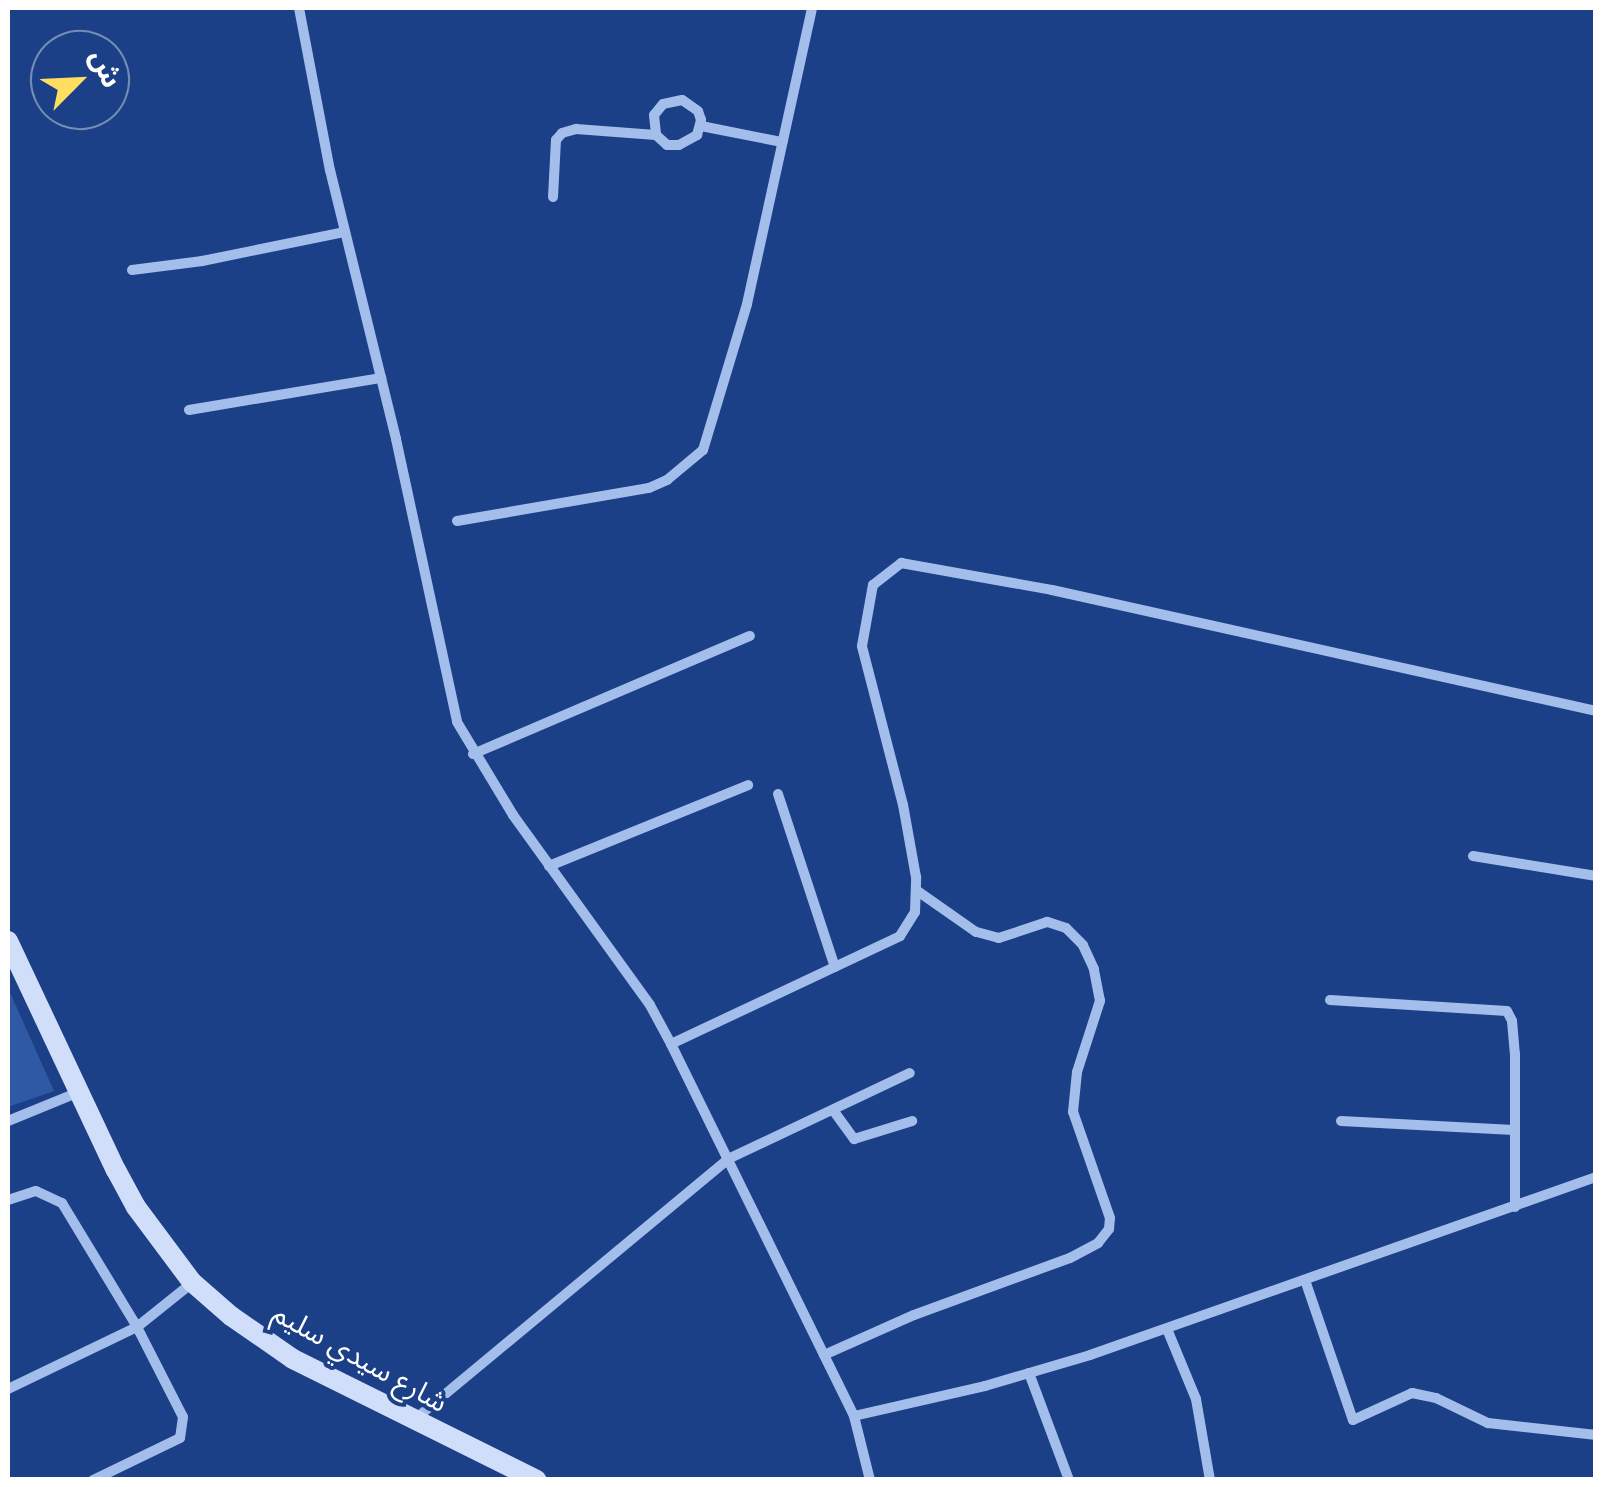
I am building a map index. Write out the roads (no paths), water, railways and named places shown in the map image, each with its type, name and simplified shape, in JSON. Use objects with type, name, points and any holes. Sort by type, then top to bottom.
[{"type":"main road","name":"شارع سيدي سليم","points":[[8,941],[136,1207],[192,1282],[231,1316],[293,1359],[537,1480]]},
{"type":"street","points":[[299,8],[345,232],[457,722],[473,754],[650,1005],[854,1416],[870,1480]]},
{"type":"street","points":[[457,521],[648,488],[677,472],[703,450],[747,304],[812,8]]},
{"type":"street","points":[[553,197],[556,140],[562,133],[576,129],[656,135],[667,144],[679,145],[694,139],[701,126],[695,107],[673,100],[655,112],[656,135]]},
{"type":"street","points":[[701,126],[782,142]]},
{"type":"street","points":[[132,270],[202,262],[345,232]]},
{"type":"street","points":[[189,410],[381,378]]},
{"type":"street","points":[[671,1044],[900,936],[916,912],[916,890],[886,726],[862,646],[873,585],[901,563],[1052,590],[1596,710]]},
{"type":"street","points":[[473,754],[750,636]]},
{"type":"street","points":[[550,866],[748,785]]},
{"type":"street","points":[[778,794],[836,967]]},
{"type":"street","points":[[1473,856],[1596,876]]},
{"type":"street","points":[[824,1356],[914,1315],[1070,1258],[1098,1242],[1109,1229],[1110,1218],[1074,1112],[1077,1072],[1100,1001],[1094,969],[1083,945],[1066,928],[1047,922],[999,938],[976,932],[916,890]]},
{"type":"street","points":[[1330,1000],[1496,1007],[1507,1011],[1512,1021],[1515,1054],[1515,1207]]},
{"type":"street","points":[[413,1421],[728,1158],[910,1073]]},
{"type":"street","points":[[8,1121],[78,1092]]},
{"type":"street","points":[[833,1110],[854,1139],[912,1121]]},
{"type":"street","points":[[1341,1121],[1514,1130]]},
{"type":"street","points":[[854,1416],[1029,1374],[1167,1330],[1596,1176]]},
{"type":"street","points":[[8,1200],[36,1191],[62,1203],[137,1327],[183,1417],[180,1438],[93,1480]]},
{"type":"street","points":[[1305,1280],[1353,1420],[1412,1393],[1436,1398],[1488,1423],[1596,1434]]},
{"type":"street","points":[[8,1389],[137,1327],[192,1282]]},
{"type":"street","points":[[1167,1330],[1200,1416],[1210,1480]]},
{"type":"street","points":[[1029,1374],[1069,1480]]}]
